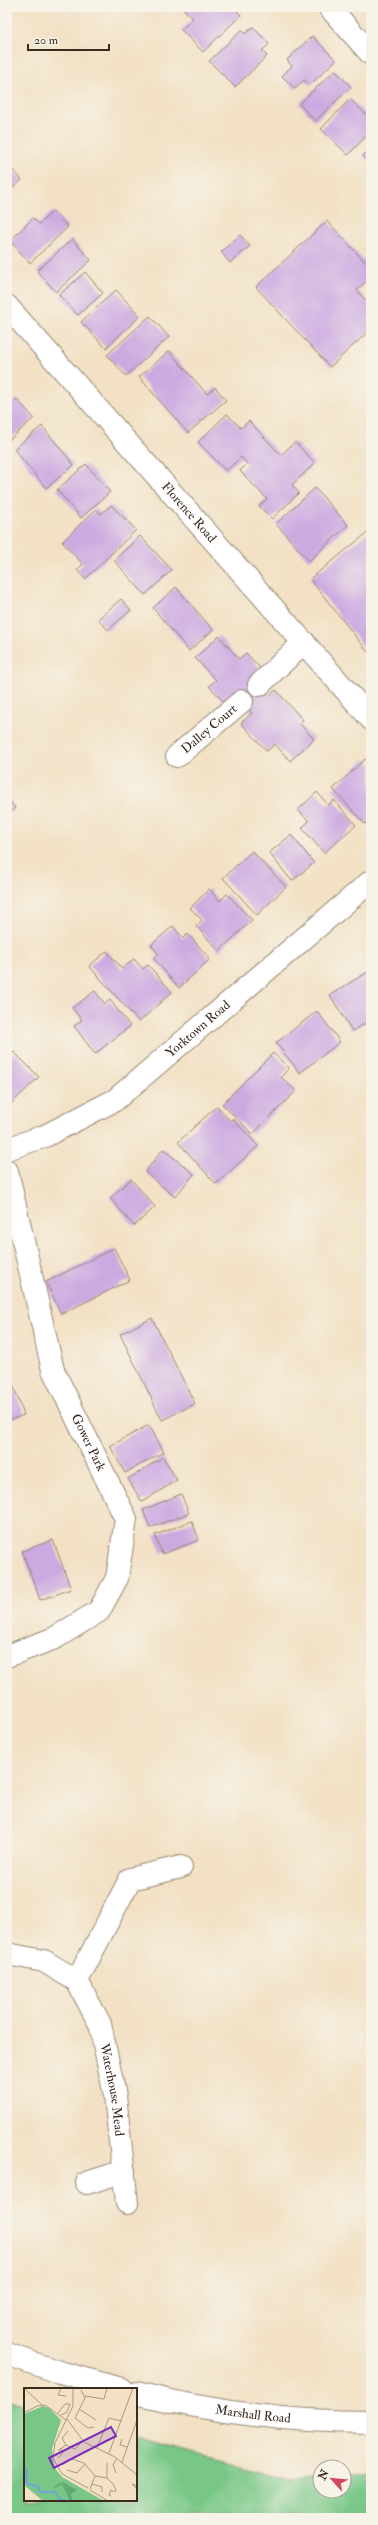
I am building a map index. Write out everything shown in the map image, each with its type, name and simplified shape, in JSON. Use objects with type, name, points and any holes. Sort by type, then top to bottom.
[{"type":"street","points":[[328,7],[371,54]]},
{"type":"street","name":"Florence Road","points":[[7,306],[371,719]]},
{"type":"street","points":[[259,685],[304,642]]},
{"type":"street","name":"Dalley Court","points":[[176,756],[242,701]]},
{"type":"street","name":"Yorktown Road","points":[[7,1148],[45,1136],[115,1100],[371,882]]},
{"type":"street","name":"Gower Park","points":[[7,1171],[52,1370],[126,1519],[118,1578],[99,1611],[56,1638],[7,1656]]},
{"type":"street","points":[[7,1954],[44,1961],[77,1981],[130,1879],[181,1867]]},
{"type":"street","name":"Waterhouse Mead","points":[[77,1981],[100,2024],[115,2096],[127,2203]]},
{"type":"street","points":[[87,2183],[124,2171]]},
{"type":"street","points":[[7,2354],[56,2371],[118,2388]]},
{"type":"street","name":"Marshall Road","points":[[137,2393],[185,2403],[290,2418],[371,2422]]},
{"type":"green space","points":[[7,2399],[24,2405],[24,2501],[137,2501],[137,2439],[287,2477],[312,2475],[312,2499],[352,2499],[352,2471],[371,2470],[371,2518],[7,2518]]},
{"type":"building","points":[[187,7],[233,7],[241,15],[203,52],[181,30],[193,18],[184,10]]},
{"type":"building","points":[[253,27],[269,44],[262,51],[267,56],[235,87],[209,61],[242,30],[245,34]]},
{"type":"building","points":[[312,36],[336,60],[310,85],[304,80],[295,89],[282,76],[292,66],[287,60]]},
{"type":"building","points":[[335,70],[351,87],[315,121],[299,104]]},
{"type":"building","points":[[350,99],[371,119],[371,131],[348,155],[321,129]]},
{"type":"building","points":[[371,148],[371,164],[363,156]]},
{"type":"building","points":[[7,164],[22,180],[7,193]]},
{"type":"building","points":[[53,211],[68,227],[30,263],[10,241],[33,218],[39,224]]},
{"type":"building","points":[[327,221],[371,268],[371,277],[357,290],[371,306],[371,329],[330,367],[256,287]]},
{"type":"building","points":[[240,235],[250,246],[230,263],[221,252]]},
{"type":"building","points":[[72,239],[91,260],[56,292],[37,271]]},
{"type":"building","points":[[85,272],[103,293],[78,315],[59,295]]},
{"type":"building","points":[[116,290],[140,316],[106,348],[81,322]]},
{"type":"building","points":[[150,316],[169,337],[126,376],[107,355]]},
{"type":"building","points":[[169,351],[207,394],[215,387],[226,400],[188,433],[139,377]]},
{"type":"building","points":[[17,399],[34,418],[7,442],[7,408]]},
{"type":"building","points":[[227,414],[241,428],[249,421],[281,455],[295,442],[315,463],[292,485],[299,493],[272,519],[259,506],[267,499],[240,471],[247,464],[241,457],[226,471],[198,442]]},
{"type":"building","points":[[42,426],[74,465],[46,488],[14,449]]},
{"type":"building","points":[[86,464],[110,492],[81,518],[57,490]]},
{"type":"building","points":[[315,488],[348,525],[309,561],[276,524]]},
{"type":"building","points":[[111,505],[136,530],[85,579],[77,570],[83,564],[62,542],[96,509],[101,514]]},
{"type":"building","points":[[367,533],[371,538],[371,656],[310,579]]},
{"type":"building","points":[[140,536],[172,570],[145,595],[114,560]]},
{"type":"building","points":[[176,587],[213,630],[189,651],[153,608]]},
{"type":"building","points":[[121,599],[131,610],[108,630],[98,619]]},
{"type":"building","points":[[219,636],[239,659],[246,653],[260,668],[252,677],[269,696],[276,690],[303,720],[299,723],[314,739],[290,761],[275,744],[267,751],[241,723],[252,713],[234,692],[224,702],[209,686],[216,680],[195,658]]},
{"type":"building","points":[[365,759],[371,766],[371,819],[365,824],[333,789]]},
{"type":"building","points":[[317,792],[328,805],[334,800],[356,825],[324,853],[302,828],[309,821],[298,810]]},
{"type":"building","points":[[7,798],[15,808],[7,815]]},
{"type":"building","points":[[291,835],[314,863],[292,881],[269,853]]},
{"type":"building","points":[[252,851],[286,887],[257,915],[223,878]]},
{"type":"building","points":[[209,889],[220,901],[227,894],[252,920],[219,951],[196,926],[202,920],[190,908]]},
{"type":"building","points":[[173,926],[183,938],[188,934],[210,959],[179,988],[154,959],[159,955],[151,945]]},
{"type":"building","points":[[107,951],[122,969],[134,959],[143,969],[148,965],[172,992],[139,1022],[89,966]]},
{"type":"building","points":[[371,970],[371,1020],[352,1031],[330,995]]},
{"type":"building","points":[[95,991],[105,1004],[110,1000],[130,1026],[95,1054],[74,1026],[82,1020],[72,1008]]},
{"type":"building","points":[[317,1011],[340,1042],[300,1073],[276,1043]]},
{"type":"building","points":[[14,1052],[39,1077],[11,1104],[7,1100],[7,1059]]},
{"type":"building","points":[[273,1053],[289,1068],[281,1077],[296,1091],[253,1134],[222,1104]]},
{"type":"building","points":[[217,1106],[230,1121],[233,1119],[258,1146],[216,1184],[178,1142]]},
{"type":"building","points":[[163,1149],[194,1174],[175,1197],[145,1172]]},
{"type":"building","points":[[131,1179],[155,1207],[134,1226],[110,1198]]},
{"type":"building","points":[[114,1248],[130,1280],[61,1314],[46,1282]]},
{"type":"building","points":[[152,1318],[195,1404],[162,1420],[120,1334]]},
{"type":"building","points":[[7,1368],[24,1415],[7,1421]]},
{"type":"building","points":[[149,1425],[164,1452],[125,1473],[110,1446]]},
{"type":"building","points":[[163,1457],[177,1480],[142,1502],[128,1479]]},
{"type":"building","points":[[181,1494],[189,1513],[150,1528],[143,1510]]},
{"type":"building","points":[[192,1521],[199,1540],[162,1554],[155,1535]]},
{"type":"building","points":[[53,1540],[71,1589],[40,1600],[22,1551]]}]
